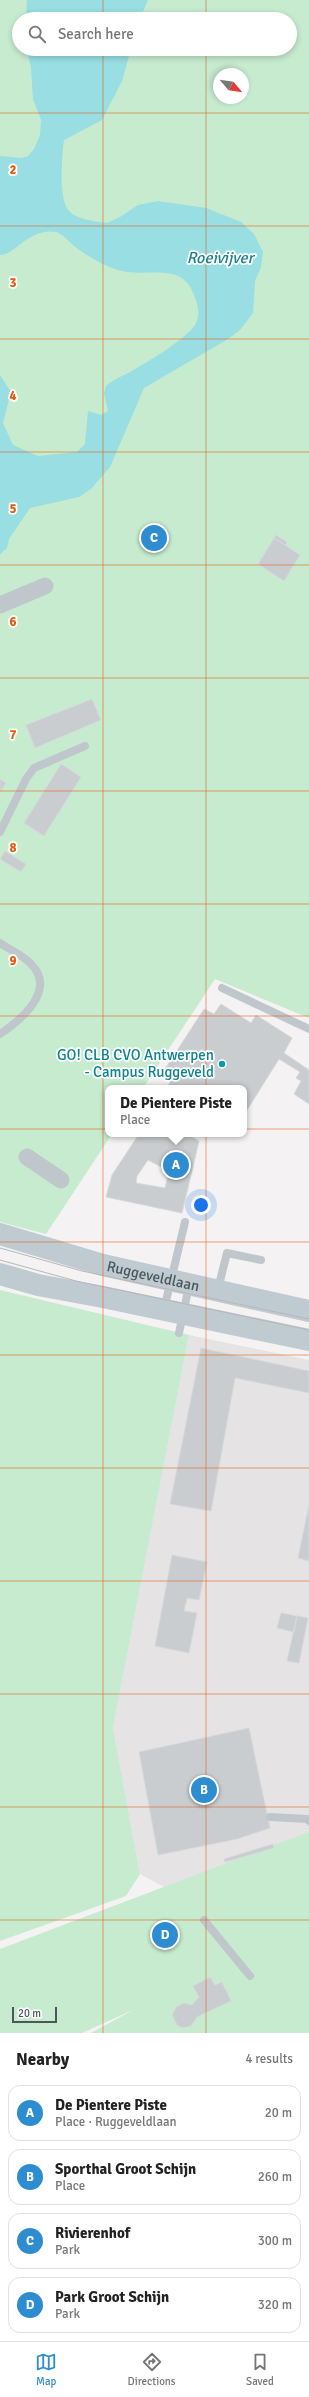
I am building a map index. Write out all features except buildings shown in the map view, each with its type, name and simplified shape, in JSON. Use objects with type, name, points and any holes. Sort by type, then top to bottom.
[{"type":"street","points":[[0,605],[45,586]]},
{"type":"street","points":[[26,1157],[61,1180]]},
{"type":"street","name":"Ruggeveldlaan","points":[[0,1234],[103,1266],[181,1281],[309,1311]]},
{"type":"street","name":"Ruggeveldlaan","points":[[0,1274],[175,1319],[309,1340]]},
{"type":"lane","points":[[0,832],[26,779],[34,768],[85,746]]},
{"type":"lane","points":[[0,943],[31,963],[37,972],[41,985],[33,1005],[0,1034]]},
{"type":"lane","points":[[222,988],[309,1029]]},
{"type":"lane","points":[[175,1319],[181,1281],[185,1222]]},
{"type":"lane","points":[[217,1290],[228,1253],[261,1260]]},
{"type":"lane","points":[[175,1319],[181,1281]]},
{"type":"lane","points":[[270,1817],[307,1819],[309,1821]]},
{"type":"lane","points":[[204,1920],[250,1976]]},
{"type":"shaded area","points":[[189,1335],[309,1360],[309,1838],[164,1887],[140,1874],[113,1728]]},
{"type":"green space","points":[[0,0],[309,0],[309,1018],[215,979],[145,1085],[105,1085],[105,1137],[110,1137],[46,1234],[0,1222]]},
{"type":"green space","points":[[0,1290],[189,1335],[113,1728],[140,1874],[126,1896],[0,1941]]},
{"type":"green space","points":[[309,1832],[309,2033],[91,2033],[135,2009],[82,2033],[0,2033],[0,1949]]},
{"type":"water","points":[[27,0],[148,0],[143,12],[26,12]]},
{"type":"water","name":"Roeivijver","points":[[28,56],[129,56],[122,81],[102,120],[64,140],[62,188],[66,205],[72,214],[92,221],[107,223],[120,217],[138,205],[158,201],[206,208],[241,222],[254,234],[263,252],[261,267],[255,281],[253,313],[240,330],[228,339],[144,388],[110,467],[91,489],[79,497],[30,508],[9,539],[7,548],[0,554],[0,375],[11,392],[3,423],[13,445],[38,456],[77,452],[85,444],[88,411],[101,415],[108,411],[104,393],[106,386],[115,379],[132,371],[177,342],[193,328],[197,322],[198,315],[197,304],[191,289],[184,280],[174,275],[164,273],[125,272],[112,268],[78,249],[57,232],[38,233],[6,254],[0,255],[0,156],[22,158],[28,156],[34,149],[40,135],[41,120],[33,99],[31,68]]},
{"type":"tram line","points":[[0,1248],[82,1271],[309,1319]]},
{"type":"tram line","points":[[0,1260],[76,1281],[309,1330]]},
{"type":"place","name":"Rivierenhof","points":[[154,538]]},
{"type":"place","name":"GO! CLB CVO Antwerpen - Campus Ruggeveld","points":[[222,1064]]},
{"type":"place","name":"De Pientere Piste","points":[[176,1165]]},
{"type":"place","name":"Sporthal Groot Schijn","points":[[204,1790]]},
{"type":"place","name":"Park Groot Schijn","points":[[165,1935]]}]
